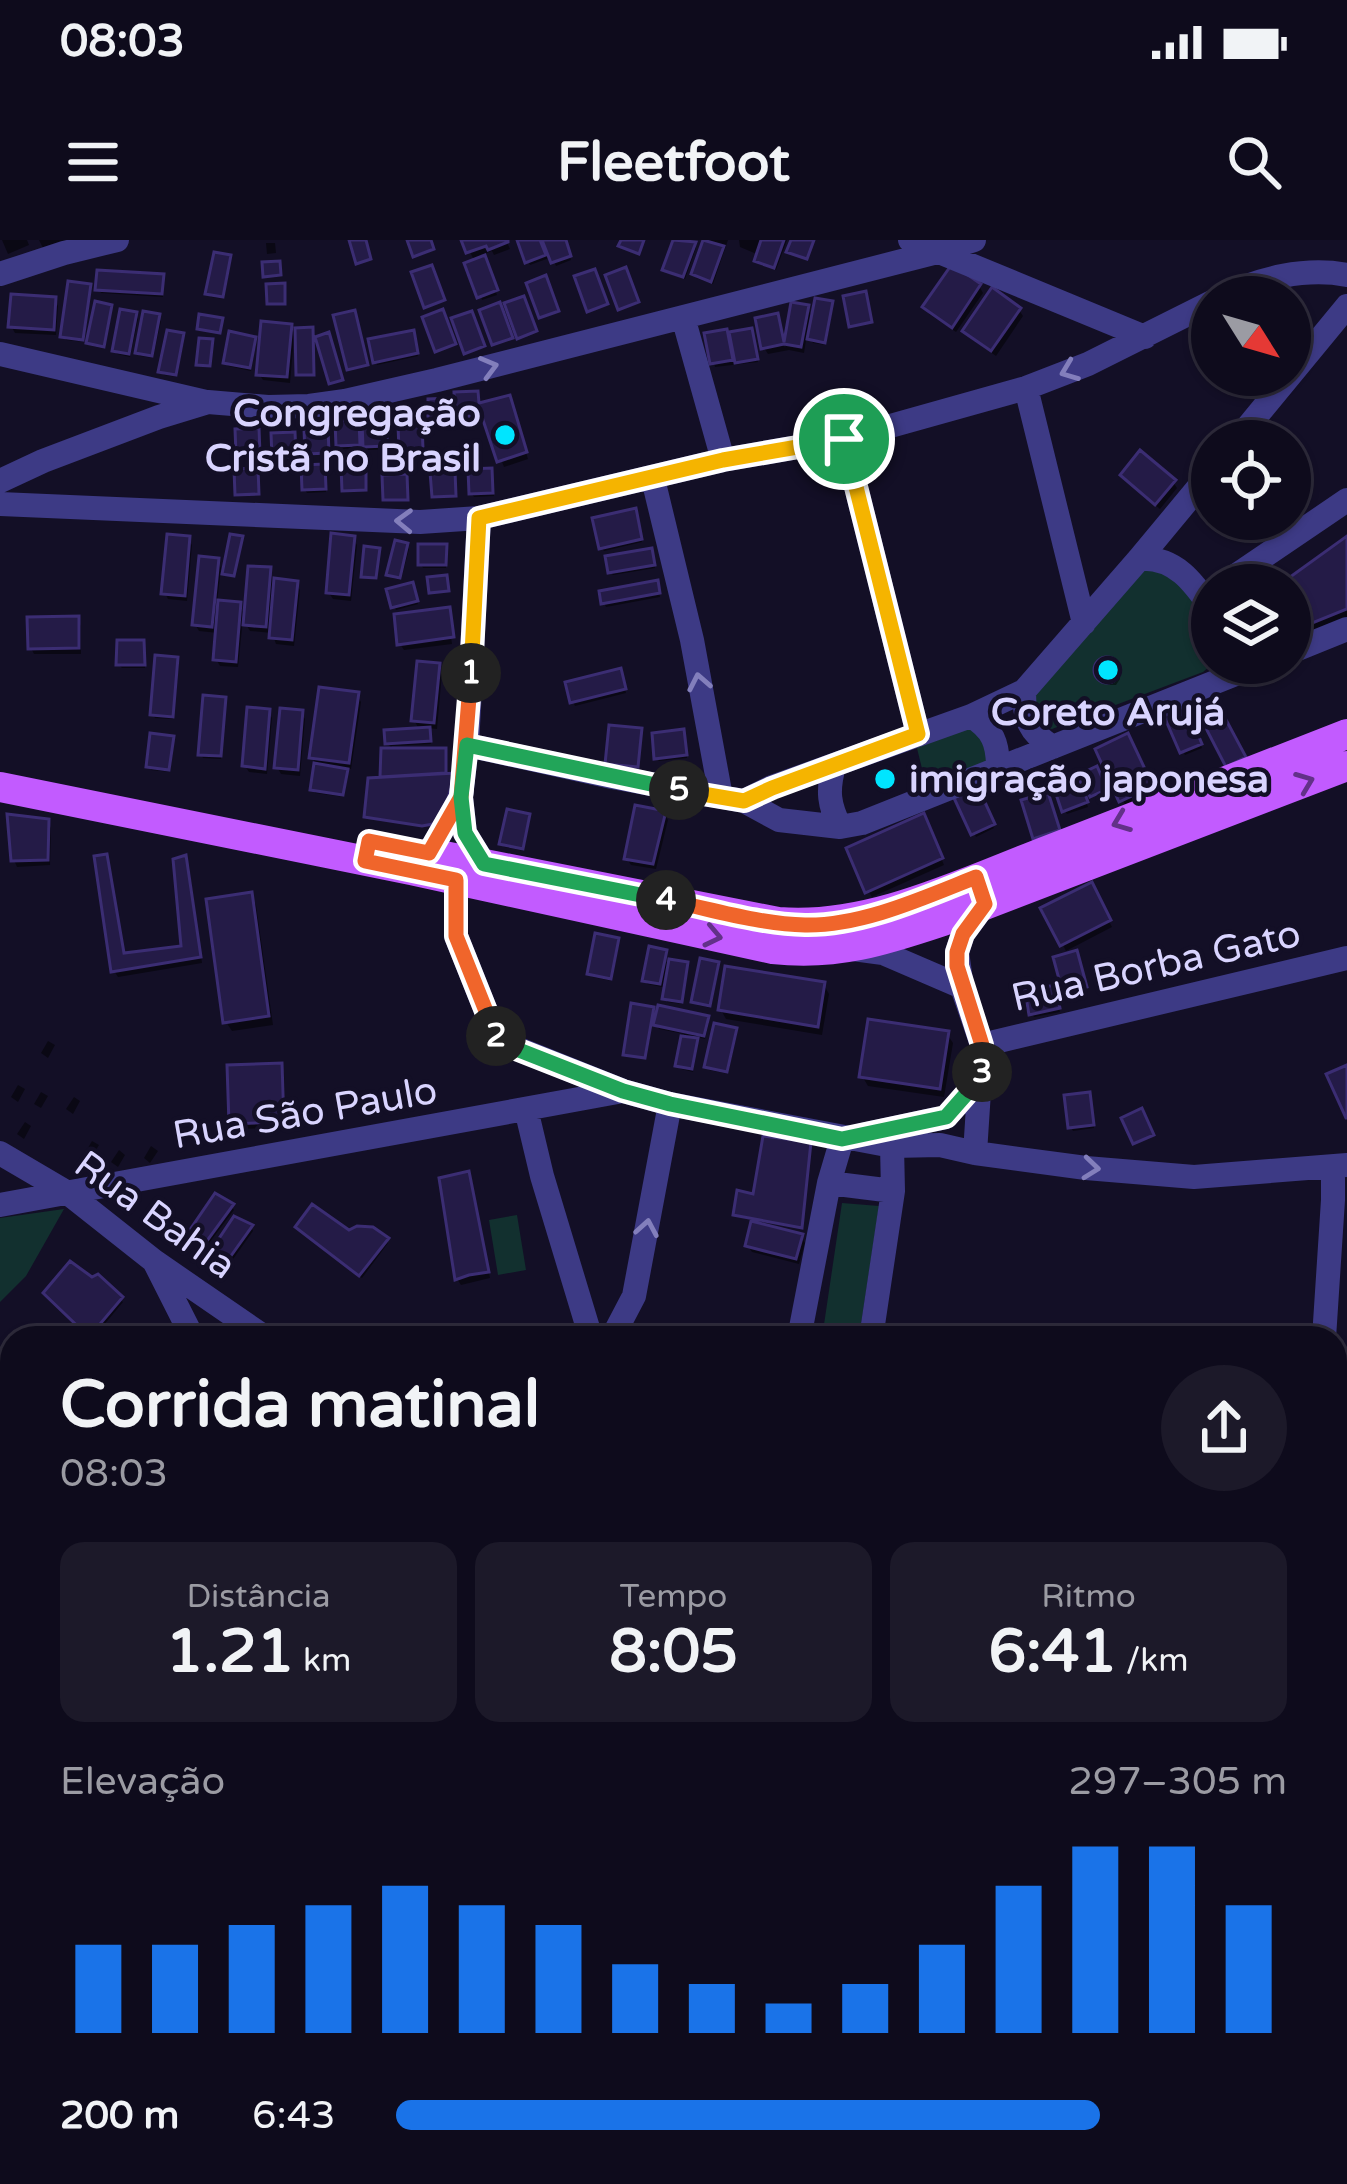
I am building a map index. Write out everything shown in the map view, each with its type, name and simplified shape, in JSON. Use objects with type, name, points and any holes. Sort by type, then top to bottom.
[{"type":"main road","points":[[0,766],[367,851],[456,880],[519,882],[776,936],[807,953],[851,949],[902,935],[981,891],[1347,734]]},
{"type":"main road","points":[[776,936],[808,925],[981,891],[1347,766]]},
{"type":"main road","points":[[0,787],[367,851],[429,853],[484,864],[519,882]]},
{"type":"street","points":[[0,274],[117,240]]},
{"type":"street","points":[[910,240],[1145,337]]},
{"type":"street","points":[[0,354],[208,402],[309,406],[437,380],[974,240]]},
{"type":"street","points":[[1289,276],[1347,275]]},
{"type":"street","points":[[1254,420],[1347,307]]},
{"type":"street","points":[[0,504],[420,522],[479,518],[723,460],[844,439],[1026,388],[1088,364],[1191,313]]},
{"type":"street","points":[[683,317],[723,460]]},
{"type":"street","points":[[1026,388],[1084,623]]},
{"type":"street","points":[[0,482],[43,461],[208,402]]},
{"type":"street","points":[[844,439],[918,734]]},
{"type":"street","points":[[653,478],[732,799]]},
{"type":"street","points":[[732,799],[971,716],[1024,691],[1191,496]]},
{"type":"street","points":[[1257,564],[1347,500]]},
{"type":"street","points":[[479,518],[461,797],[467,839],[484,864]]},
{"type":"street","points":[[1139,559],[1153,558],[1191,579]]},
{"type":"street","points":[[1311,644],[1347,629]]},
{"type":"street","points":[[467,745],[732,799],[778,820],[841,827],[862,823],[1053,747],[1193,684]]},
{"type":"street","points":[[1024,691],[1031,730],[1053,747]]},
{"type":"street","points":[[971,716],[992,731],[998,768]]},
{"type":"street","points":[[834,766],[828,796],[841,827]]},
{"type":"street","points":[[429,853],[461,797]]},
{"type":"street","points":[[456,880],[456,936],[496,1036],[506,1045],[623,1091],[842,1139],[892,1146],[940,1144],[1087,1168],[1194,1178],[1340,1166],[1325,1326]]},
{"type":"street","points":[[975,1153],[982,1045],[962,987],[957,952],[981,891]]},
{"type":"street","points":[[851,949],[883,953],[962,987]]},
{"type":"street","name":"Rua Borba Gato","points":[[982,1045],[1347,958]]},
{"type":"street","points":[[940,1144],[946,1117],[982,1076]]},
{"type":"street","name":"Rua São Paulo","points":[[0,1205],[623,1091]]},
{"type":"street","points":[[618,1326],[634,1296],[670,1104]]},
{"type":"street","points":[[526,1108],[587,1326]]},
{"type":"street","points":[[842,1139],[946,1117]]},
{"type":"street","points":[[801,1326],[842,1139]]},
{"type":"street","points":[[874,1326],[893,1191],[892,1146]]},
{"type":"street","name":"Rua Bahia","points":[[0,1153],[68,1193],[242,1326]]},
{"type":"street","points":[[829,1183],[893,1191]]},
{"type":"street","points":[[154,1261],[187,1326]]},
{"type":"green space","points":[[1147,566],[1184,583],[1191,593],[1191,677],[1052,729],[1039,726],[1030,696]]},
{"type":"green space","points":[[971,724],[983,732],[991,763],[927,789],[916,744]]},
{"type":"green space","points":[[842,1203],[879,1206],[861,1326],[824,1326]]},
{"type":"green space","points":[[64,1209],[26,1276],[0,1302],[0,1218]]},
{"type":"green space","points":[[517,1215],[526,1270],[498,1275],[489,1220]]},
{"type":"building","points":[[349,240],[366,240],[371,259],[356,264]]},
{"type":"building","points":[[407,240],[431,240],[434,249],[413,257]]},
{"type":"building","points":[[461,240],[508,240],[508,242],[466,253]]},
{"type":"building","points":[[517,240],[540,240],[546,255],[525,263]]},
{"type":"building","points":[[542,240],[566,240],[571,256],[551,263]]},
{"type":"building","points":[[621,240],[644,240],[639,254],[618,246]]},
{"type":"building","points":[[673,240],[696,242],[683,277],[662,270]]},
{"type":"building","points":[[703,240],[724,246],[711,282],[691,274]]},
{"type":"building","points":[[761,240],[784,240],[774,268],[754,261]]},
{"type":"building","points":[[791,240],[814,240],[807,259],[786,252]]},
{"type":"building","points":[[214,252],[231,255],[223,297],[205,294]]},
{"type":"building","points":[[485,255],[498,290],[477,298],[464,263]]},
{"type":"building","points":[[280,261],[281,275],[263,277],[262,262]]},
{"type":"building","points":[[952,264],[981,284],[952,328],[922,307]]},
{"type":"building","points":[[432,265],[445,300],[424,308],[411,272]]},
{"type":"building","points":[[626,267],[639,302],[618,310],[605,275]]},
{"type":"building","points":[[595,269],[608,304],[587,312],[574,276]]},
{"type":"building","points":[[97,270],[164,274],[162,294],[95,290]]},
{"type":"building","points":[[546,275],[559,311],[539,318],[526,283]]},
{"type":"building","points":[[68,281],[91,284],[83,340],[60,337]]},
{"type":"building","points":[[285,283],[285,304],[267,304],[266,284]]},
{"type":"building","points":[[992,287],[1021,308],[991,351],[962,331]]},
{"type":"building","points":[[866,291],[872,322],[849,327],[843,296]]},
{"type":"building","points":[[11,294],[56,297],[54,330],[8,327]]},
{"type":"building","points":[[524,296],[537,331],[517,339],[504,303]]},
{"type":"building","points":[[815,298],[833,301],[825,343],[807,339]]},
{"type":"building","points":[[95,301],[112,305],[104,347],[86,343]]},
{"type":"building","points":[[500,302],[513,338],[492,345],[479,310]]},
{"type":"building","points":[[791,302],[809,305],[801,347],[784,344],[761,349],[755,318],[778,313],[784,342]]},
{"type":"building","points":[[120,309],[137,312],[129,354],[112,351]]},
{"type":"building","points":[[443,309],[456,344],[435,352],[422,317]]},
{"type":"building","points":[[355,310],[368,365],[347,370],[333,315]]},
{"type":"building","points":[[143,311],[160,314],[152,356],[135,353]]},
{"type":"building","points":[[472,311],[485,346],[464,354],[451,318]]},
{"type":"building","points":[[199,314],[223,318],[220,333],[197,329]]},
{"type":"building","points":[[261,321],[292,324],[287,377],[256,375]]},
{"type":"building","points":[[313,327],[314,375],[296,375],[295,328]]},
{"type":"building","points":[[752,328],[758,359],[735,363],[729,332]]},
{"type":"building","points":[[727,329],[733,360],[710,364],[704,333]]},
{"type":"building","points":[[167,330],[184,333],[176,375],[158,372]]},
{"type":"building","points":[[414,330],[418,353],[373,363],[368,339]]},
{"type":"building","points":[[229,331],[256,337],[250,368],[223,363]]},
{"type":"building","points":[[329,332],[343,380],[329,384],[315,337]]},
{"type":"building","points":[[199,338],[213,339],[210,366],[196,365]]},
{"type":"building","name":"Congregação Cristã no Brasil","points":[[478,391],[479,403],[510,395],[527,452],[497,462],[479,408],[479,416],[455,417],[454,392]]},
{"type":"building","points":[[452,398],[453,423],[428,424],[428,399]]},
{"type":"building","points":[[359,420],[360,445],[336,446],[335,421]]},
{"type":"building","points":[[387,421],[387,446],[363,447],[362,422]]},
{"type":"building","points":[[422,424],[423,449],[399,450],[398,425]]},
{"type":"building","points":[[259,428],[260,454],[236,454],[235,429]]},
{"type":"building","points":[[328,428],[329,453],[305,454],[304,429]]},
{"type":"building","points":[[295,432],[296,457],[272,458],[271,433]]},
{"type":"building","points":[[1140,450],[1176,480],[1155,505],[1120,475]]},
{"type":"building","points":[[325,464],[326,489],[302,490],[301,465]]},
{"type":"building","points":[[366,464],[366,490],[342,491],[341,466]]},
{"type":"building","points":[[258,468],[259,494],[235,495],[234,469]]},
{"type":"building","points":[[492,468],[493,493],[469,494],[468,469]]},
{"type":"building","points":[[455,471],[456,496],[432,497],[430,472]]},
{"type":"building","points":[[407,474],[408,500],[383,500],[382,475]]},
{"type":"building","points":[[636,508],[642,539],[599,549],[592,518]]},
{"type":"building","points":[[331,533],[355,536],[349,595],[326,593]]},
{"type":"building","points":[[167,534],[190,536],[185,596],[161,594]]},
{"type":"building","points":[[230,534],[243,536],[234,576],[222,574]]},
{"type":"building","points":[[1347,536],[1347,609],[1311,624],[1311,564]]},
{"type":"building","points":[[395,540],[408,543],[400,578],[386,575]]},
{"type":"building","points":[[418,544],[447,544],[446,565],[418,565]]},
{"type":"building","points":[[364,546],[380,548],[376,578],[361,577]]},
{"type":"building","points":[[652,548],[655,565],[608,573],[605,556]]},
{"type":"building","points":[[199,556],[219,558],[212,627],[192,625]]},
{"type":"building","points":[[248,566],[271,567],[266,627],[243,625]]},
{"type":"building","points":[[447,575],[449,591],[429,593],[427,577]]},
{"type":"building","points":[[274,578],[298,581],[292,640],[269,638]]},
{"type":"building","points":[[658,580],[660,593],[601,604],[599,591]]},
{"type":"building","points":[[413,582],[418,601],[391,608],[386,589]]},
{"type":"building","points":[[218,600],[241,602],[236,662],[213,660]]},
{"type":"building","points":[[450,607],[454,637],[397,645],[394,614]]},
{"type":"building","points":[[79,616],[79,648],[28,649],[27,617]]},
{"type":"building","points":[[117,640],[144,640],[145,665],[116,665]]},
{"type":"building","points":[[155,655],[178,657],[173,717],[150,715]]},
{"type":"building","name":"Coreto Arujá","points":[[1107,657],[1120,670],[1107,683],[1094,670]]},
{"type":"building","points":[[417,661],[440,663],[434,723],[411,721]]},
{"type":"building","points":[[621,668],[626,689],[570,703],[565,682]]},
{"type":"building","points":[[319,687],[359,692],[349,763],[309,758]]},
{"type":"building","points":[[203,695],[226,697],[221,756],[198,755]]},
{"type":"building","points":[[1216,701],[1246,757],[1226,767],[1197,711]]},
{"type":"building","points":[[1186,706],[1202,744],[1180,753],[1164,716]]},
{"type":"building","points":[[247,707],[270,709],[265,769],[242,766]]},
{"type":"building","points":[[280,708],[303,710],[298,770],[274,768]]},
{"type":"building","points":[[609,725],[642,728],[638,767],[605,764]]},
{"type":"building","points":[[430,727],[431,741],[385,744],[384,730]]},
{"type":"building","points":[[684,729],[687,755],[654,759],[652,733]]},
{"type":"building","points":[[150,733],[174,736],[169,770],[146,767]]},
{"type":"building","points":[[1128,733],[1153,786],[1119,802],[1095,749]]},
{"type":"building","points":[[381,748],[446,748],[446,773],[380,777]]},
{"type":"building","points":[[314,763],[348,769],[343,795],[310,790]]},
{"type":"building","points":[[1097,766],[1107,789],[1090,797],[1080,774]]},
{"type":"building","points":[[455,773],[443,817],[433,824],[364,817],[368,778]]},
{"type":"building","points":[[1078,775],[1088,802],[1062,812],[1053,785]]},
{"type":"building","points":[[978,787],[995,824],[971,835],[954,798]]},
{"type":"building","points":[[1048,792],[1060,830],[1033,839],[1021,800]]},
{"type":"building","points":[[635,805],[666,811],[653,864],[624,859]]},
{"type":"building","points":[[507,809],[530,814],[523,849],[499,844]]},
{"type":"building","points":[[924,813],[943,858],[865,893],[846,848]]},
{"type":"building","points":[[7,814],[49,819],[48,860],[11,861]]},
{"type":"building","points":[[107,854],[124,953],[181,946],[173,859],[186,855],[201,957],[111,972],[94,856]]},
{"type":"building","points":[[1092,882],[1111,920],[1060,946],[1040,908]]},
{"type":"building","points":[[252,892],[269,1016],[223,1023],[206,899]]},
{"type":"building","points":[[595,933],[619,938],[611,979],[587,974]]},
{"type":"building","points":[[649,946],[667,950],[660,984],[642,981]]},
{"type":"building","points":[[1077,950],[1087,987],[1063,994],[1053,957]]},
{"type":"building","points":[[700,958],[719,962],[710,1006],[691,1002]]},
{"type":"building","points":[[669,959],[688,962],[682,1002],[662,999]]},
{"type":"building","points":[[725,966],[825,982],[818,1027],[718,1010]]},
{"type":"building","points":[[1055,985],[1060,1008],[1029,1015],[1025,991]]},
{"type":"building","points":[[631,1003],[654,1007],[645,1058],[623,1055]]},
{"type":"building","points":[[658,1005],[709,1016],[704,1036],[653,1025]]},
{"type":"building","points":[[868,1019],[949,1031],[940,1089],[859,1077]]},
{"type":"building","points":[[714,1023],[737,1028],[727,1072],[704,1067]]},
{"type":"building","points":[[681,1036],[698,1038],[692,1069],[675,1066]]},
{"type":"building","points":[[282,1063],[284,1122],[229,1124],[227,1065]]},
{"type":"building","points":[[1347,1065],[1347,1118],[1346,1118],[1326,1074]]},
{"type":"building","points":[[1090,1092],[1094,1125],[1068,1128],[1064,1095]]},
{"type":"building","points":[[1142,1108],[1154,1135],[1133,1144],[1121,1118]]},
{"type":"building","points":[[763,1136],[811,1142],[802,1228],[733,1215],[737,1190],[753,1194]]},
{"type":"building","points":[[469,1171],[489,1272],[455,1280],[439,1178]]},
{"type":"building","points":[[215,1193],[234,1204],[204,1245],[187,1234]]},
{"type":"building","points":[[312,1204],[349,1230],[373,1227],[389,1238],[359,1276],[295,1227]]},
{"type":"building","points":[[234,1216],[253,1225],[228,1260],[221,1255],[217,1258],[210,1252]]},
{"type":"building","points":[[751,1221],[803,1234],[796,1259],[745,1246]]},
{"type":"building","points":[[70,1261],[92,1277],[98,1274],[123,1297],[98,1326],[78,1326],[43,1293]]},
{"type":"place","name":"Congregação Cristã no Brasil","points":[[505,435]]},
{"type":"place","name":"Coreto Arujá","points":[[1108,670]]},
{"type":"place","name":"imigração japonesa","points":[[885,779]]},
{"type":"route","points":[[844,439],[723,460],[479,518],[461,797],[429,853],[369,841],[365,861],[456,880],[459,947],[496,1036],[506,1045],[623,1091],[842,1139],[946,1117],[982,1076],[982,1045],[957,966],[963,934],[985,904],[976,877],[856,918],[808,925],[778,922],[484,864],[467,839],[461,797],[467,745],[744,801],[918,734],[844,439]]}]
